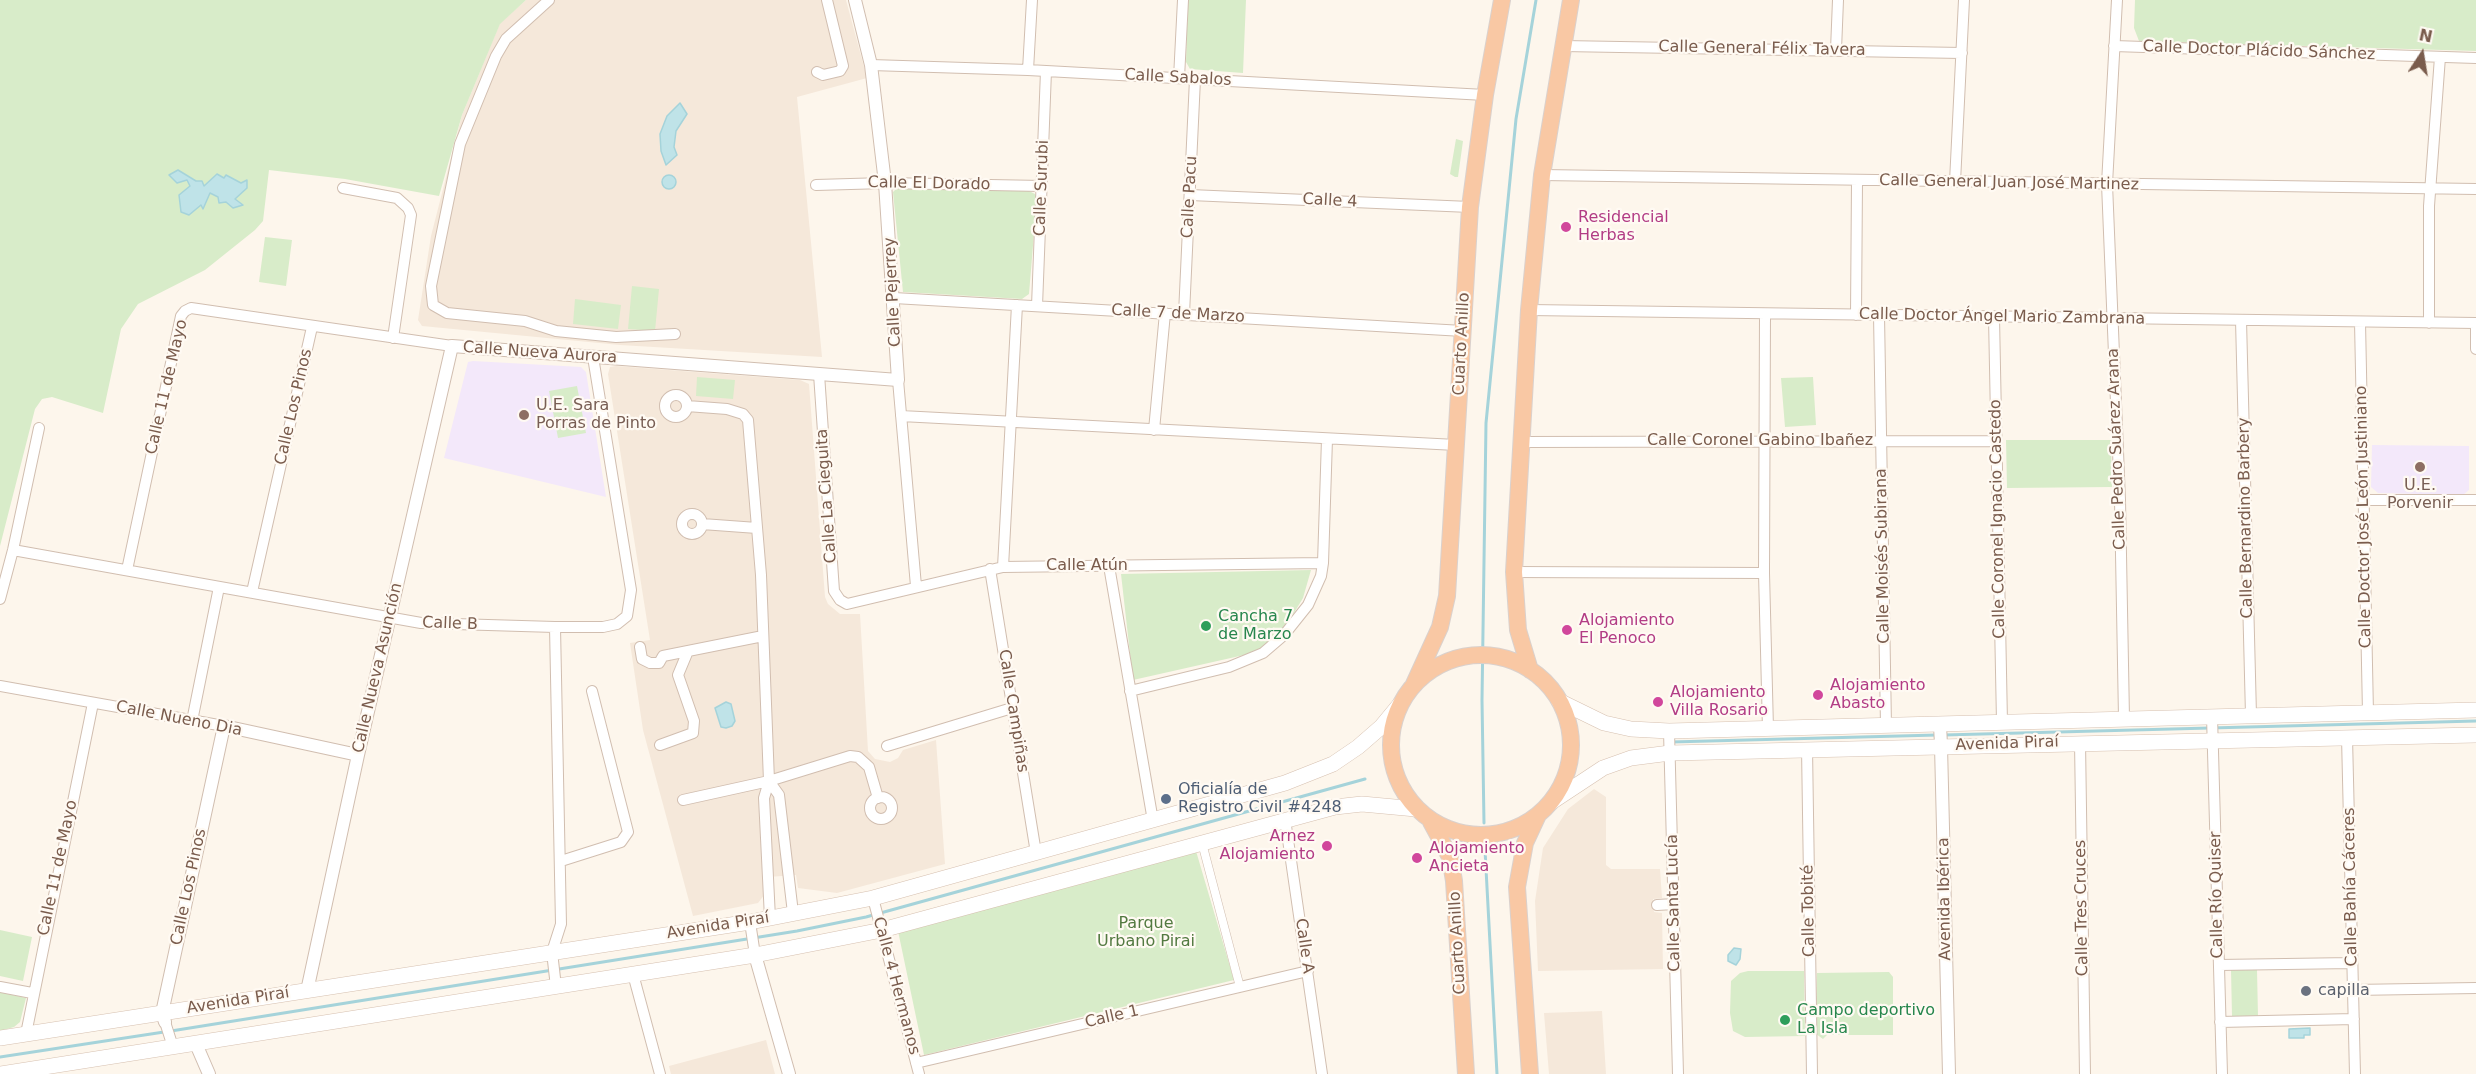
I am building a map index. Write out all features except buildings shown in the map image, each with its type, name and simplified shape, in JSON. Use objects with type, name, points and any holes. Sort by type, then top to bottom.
[{"type":"highway","name":"Cuarto Anillo","points":[[1414,684],[1440,627],[1447,596],[1470,207],[1485,95],[1502,0]]},
{"type":"highway","points":[[1530,670],[1518,630],[1514,572],[1529,310],[1542,175],[1571,0]]},
{"type":"highway","points":[[1530,1074],[1517,887],[1525,843],[1544,809],[1562,785],[1569,764],[1571,743],[1568,721],[1559,701],[1546,684],[1530,670],[1506,659],[1482,655],[1460,658],[1443,663],[1414,684],[1400,704],[1393,722],[1391,759],[1396,777],[1423,814],[1446,828],[1465,834],[1486,835],[1506,832],[1544,809]]},
{"type":"highway","name":"Cuarto Anillo","points":[[1423,814],[1450,857],[1454,881],[1466,1074]]},
{"type":"main road","name":"Avenida Piraí","points":[[1559,701],[1605,723],[1631,729],[1669,733],[2124,718],[2476,710]]},
{"type":"main road","name":"Avenida Piraí","points":[[0,1038],[164,1017],[307,991],[552,957],[751,925],[793,913],[874,901],[1036,852],[1285,783],[1333,764],[1358,747],[1381,727],[1400,704]]},
{"type":"main road","points":[[2416,713],[2416,734]]},
{"type":"main road","name":"Avenida Piraí","points":[[1544,809],[1603,768],[1631,758],[1670,751],[2213,737],[2476,735]]},
{"type":"main road","name":"Avenida Piraí","points":[[0,1074],[172,1043],[196,1044],[555,983],[633,974],[881,926],[1335,807],[1362,804],[1423,814]]},
{"type":"street","points":[[549,0],[506,39],[496,56],[459,144],[431,286],[433,305],[447,312],[525,321],[556,332],[616,337],[675,334]]},
{"type":"street","points":[[817,72],[823,75],[840,71],[843,66],[827,0]]},
{"type":"street","name":"Calle Pejerrey","points":[[855,0],[871,65],[885,183],[898,380],[916,586]]},
{"type":"street","points":[[1028,70],[1032,0]]},
{"type":"street","points":[[1179,78],[1183,0]]},
{"type":"street","points":[[1836,50],[1838,0]]},
{"type":"street","points":[[1955,182],[1964,0]]},
{"type":"street","name":"Calle Pedro Suárez Arana","points":[[2117,0],[2107,184],[2120,500],[2124,718]]},
{"type":"street","name":"Calle General Félix Tavera","points":[[1563,46],[1962,52]]},
{"type":"street","name":"Calle Doctor Plácido Sánchez","points":[[2114,46],[2476,58]]},
{"type":"street","points":[[2429,323],[2429,206],[2433,189],[2440,57]]},
{"type":"street","name":"Calle Sabalos","points":[[871,65],[1028,70],[1485,95]]},
{"type":"street","name":"Calle Surubi","points":[[1037,306],[1046,71]]},
{"type":"street","name":"Calle Pacu","points":[[1184,314],[1195,79]]},
{"type":"street","name":"Calle General Juan José Martinez","points":[[1542,175],[1857,182],[2476,189]]},
{"type":"street","points":[[1856,315],[1857,182]]},
{"type":"street","name":"Calle El Dorado","points":[[816,185],[885,183],[1042,186]]},
{"type":"street","points":[[343,188],[397,198],[408,208],[411,215],[393,338]]},
{"type":"street","name":"Calle 4","points":[[1190,195],[1470,207]]},
{"type":"street","name":"Calle 7 de Marzo","points":[[894,298],[1462,331]]},
{"type":"street","points":[[1003,567],[1017,305]]},
{"type":"street","name":"Calle Nueva Aurora","points":[[185,311],[191,308],[452,346],[898,380]]},
{"type":"street","name":"Calle Doctor Ángel Mario Zambrana","points":[[1529,310],[2476,323]]},
{"type":"street","name":"Calle 11 de Mayo","points":[[127,570],[181,316],[185,311]]},
{"type":"street","points":[[1154,430],[1165,313]]},
{"type":"street","points":[[1765,314],[1764,573],[1768,729]]},
{"type":"street","name":"Calle Moisés Subirana","points":[[1879,315],[1886,726]]},
{"type":"street","name":"Calle Coronel Ignacio Castedo","points":[[1994,317],[2002,722]]},
{"type":"street","name":"Calle Bernardino Barbery","points":[[2241,320],[2250,715]]},
{"type":"street","name":"Calle Doctor José León Justiniano","points":[[2360,322],[2368,713]]},
{"type":"street","points":[[2476,323],[2476,349]]},
{"type":"street","name":"Calle Los Pinos","points":[[252,592],[312,327]]},
{"type":"street","name":"Calle Nueva Asunción","points":[[307,991],[358,755],[452,346]]},
{"type":"street","name":"Calle B","points":[[13,550],[390,619],[437,624],[555,627],[617,624],[627,616],[631,590],[593,357]]},
{"type":"street","name":"Calle La Cieguita","points":[[819,374],[834,591],[840,600],[855,603]]},
{"type":"street","points":[[687,406],[727,409],[743,414],[748,420],[763,636],[769,781],[765,798],[770,918]]},
{"type":"street","points":[[901,416],[1456,446]]},
{"type":"street","points":[[0,599],[39,428]]},
{"type":"street","points":[[1130,691],[1229,667],[1263,653],[1284,635],[1308,605],[1321,576],[1323,563],[1327,439]]},
{"type":"street","name":"Calle Coronel Gabino Ibañez","points":[[1523,442],[1996,441]]},
{"type":"street","points":[[2364,500],[2476,500]]},
{"type":"street","points":[[702,524],[757,528]]},
{"type":"street","name":"Calle Atún","points":[[855,603],[990,568],[1323,563]]},
{"type":"street","points":[[1109,566],[1153,821]]},
{"type":"street","name":"Calle Campiñas","points":[[990,568],[1036,852]]},
{"type":"street","points":[[1514,572],[1764,573]]},
{"type":"street","points":[[192,721],[219,587]]},
{"type":"street","points":[[555,627],[561,861],[561,924],[552,957],[555,983]]},
{"type":"street","points":[[639,646],[642,659],[650,663],[659,663],[663,656],[763,636]]},
{"type":"street","points":[[660,745],[693,733],[694,722],[678,675],[688,651]]},
{"type":"street","name":"Calle Nueno Dia","points":[[0,686],[224,726],[358,755]]},
{"type":"street","points":[[561,861],[621,842],[628,832],[592,691]]},
{"type":"street","name":"Calle 11 de Mayo","points":[[26,1034],[32,993],[93,703]]},
{"type":"street","points":[[887,746],[1012,708]]},
{"type":"street","name":"Calle Río Quiser","points":[[2212,717],[2222,1074]]},
{"type":"street","name":"Avenida Ibérica","points":[[1940,725],[1949,1074]]},
{"type":"street","name":"Calle Los Pinos","points":[[164,1017],[224,726]]},
{"type":"street","name":"Calle Santa Lucía","points":[[1669,733],[1678,1074]]},
{"type":"street","name":"Calle Bahía Cáceres","points":[[2347,737],[2355,1074]]},
{"type":"street","name":"Calle Tres Cruces","points":[[2080,742],[2085,1074]]},
{"type":"street","name":"Calle Tobité","points":[[1807,748],[1812,1074]]},
{"type":"street","points":[[683,800],[769,781],[837,759],[858,757],[869,767],[878,798]]},
{"type":"street","points":[[769,781],[779,795],[793,913]]},
{"type":"street","name":"Calle A","points":[[1286,819],[1322,1074]]},
{"type":"street","points":[[1202,843],[1240,987]]},
{"type":"street","name":"Calle 4 Hermanos","points":[[874,901],[919,1074]]},
{"type":"street","points":[[1657,905],[1674,904]]},
{"type":"street","points":[[751,925],[755,951],[789,1074]]},
{"type":"street","points":[[2219,965],[2352,963]]},
{"type":"street","name":"Calle 1","points":[[916,1063],[1308,971]]},
{"type":"street","points":[[633,974],[660,1074]]},
{"type":"street","points":[[0,987],[32,993]]},
{"type":"street","points":[[2353,990],[2476,988]]},
{"type":"street","points":[[164,1017],[172,1043]]},
{"type":"street","points":[[2220,1022],[2354,1019]]},
{"type":"street","points":[[196,1044],[209,1074]]},
{"type":"shaded area","points":[[526,0],[846,0],[867,78],[797,97],[822,357],[620,345],[422,326],[418,320],[431,236],[462,115],[500,23]]},
{"type":"shaded area","name":"U.E. Sara Porras de Pinto","points":[[468,362],[581,367],[586,372],[606,497],[444,458]]},
{"type":"shaded area","points":[[610,367],[800,380],[809,384],[825,597],[828,604],[840,614],[860,614],[868,751],[875,759],[890,762],[898,758],[903,750],[936,740],[945,864],[837,893],[798,888],[796,875],[768,877],[765,894],[758,903],[693,916],[643,730],[630,643],[650,640],[608,374]]},
{"type":"shaded area","name":"U.E. Porvenir","points":[[2372,445],[2469,446],[2469,490],[2463,495],[2378,493],[2371,487]]},
{"type":"shaded area","points":[[1594,789],[1606,797],[1606,865],[1611,869],[1660,869],[1662,898],[1653,899],[1654,912],[1662,913],[1663,969],[1538,971],[1535,901],[1543,848],[1568,809]]},
{"type":"shaded area","points":[[1602,1011],[1606,1074],[1549,1074],[1544,1013]]},
{"type":"shaded area","points":[[766,1040],[775,1074],[671,1074],[669,1066]]},
{"type":"green space","points":[[0,0],[526,0],[500,24],[462,115],[439,196],[345,179],[269,170],[263,221],[255,230],[205,270],[138,304],[121,329],[103,413],[52,397],[42,399],[35,409],[0,546]]},
{"type":"green space","points":[[1188,0],[1246,0],[1243,73],[1190,69],[1186,62]]},
{"type":"green space","points":[[2135,0],[2476,0],[2476,51],[2139,41],[2134,28]]},
{"type":"green space","points":[[1456,139],[1463,141],[1458,177],[1450,174]]},
{"type":"green space","points":[[899,186],[1029,191],[1035,194],[1037,197],[1029,294],[1022,299],[903,292],[893,192]]},
{"type":"green space","points":[[265,237],[292,240],[286,286],[259,282]]},
{"type":"green space","points":[[632,286],[659,289],[655,331],[628,329]]},
{"type":"green space","points":[[575,299],[621,305],[618,329],[573,324]]},
{"type":"green space","points":[[697,377],[735,380],[733,399],[696,396]]},
{"type":"green space","points":[[1813,377],[1816,425],[1785,427],[1781,378]]},
{"type":"green space","points":[[577,386],[586,433],[558,438],[549,391]]},
{"type":"green space","points":[[2006,440],[2111,440],[2112,487],[2007,488]]},
{"type":"green space","name":"Cancha 7 de Marzo","points":[[1311,570],[1303,598],[1289,621],[1273,640],[1253,653],[1133,680],[1121,574]]},
{"type":"green space","name":"Parque Urbano Pirai","points":[[1196,851],[1234,980],[924,1055],[898,931]]},
{"type":"green space","points":[[0,930],[32,937],[23,981],[0,976]]},
{"type":"green space","points":[[2231,970],[2257,970],[2258,1016],[2232,1016]]},
{"type":"green space","points":[[1804,971],[1805,1036],[1745,1037],[1733,1031],[1730,1013],[1731,981],[1740,973]]},
{"type":"green space","points":[[1889,972],[1893,977],[1893,1035],[1827,1035],[1823,1039],[1816,1034],[1817,973]]},
{"type":"green space","points":[[0,992],[26,998],[20,1022],[14,1027],[0,1031]]},
{"type":"water","points":[[680,103],[687,114],[676,131],[674,147],[677,155],[666,165],[661,151],[660,134],[667,116]]},
{"type":"water","points":[[178,170],[196,181],[202,181],[204,186],[217,174],[224,178],[226,175],[241,183],[247,180],[247,188],[235,199],[243,205],[233,208],[226,202],[219,203],[218,197],[210,193],[203,209],[201,205],[189,215],[181,212],[179,195],[190,186],[187,180],[177,183],[169,175]]},
{"type":"water","points":[[669,175],[674,177],[676,182],[674,187],[669,189],[664,187],[662,182],[664,177]]},
{"type":"water","points":[[726,702],[731,704],[735,721],[732,726],[726,728],[721,727],[715,708]]},
{"type":"water","points":[[1734,948],[1741,949],[1740,959],[1736,965],[1728,961],[1728,955]]},
{"type":"water","points":[[2310,1028],[2310,1035],[2304,1035],[2304,1038],[2289,1038],[2289,1029]]},
{"type":"waterway","points":[[1484,823],[1482,700],[1486,423],[1516,119],[1536,0]]},
{"type":"waterway","points":[[1944,735],[2476,721]]},
{"type":"waterway","points":[[1671,742],[1937,735]]},
{"type":"waterway","points":[[171,1031],[797,931],[866,917],[1365,779]]},
{"type":"waterway","points":[[1485,850],[1497,1074]]},
{"type":"waterway","points":[[0,1057],[164,1032]]},
{"type":"place","name":"Residencial Herbas","points":[[1566,227]]},
{"type":"place","name":"U.E. Sara Porras de Pinto","points":[[524,415]]},
{"type":"place","name":"U.E. Porvenir","points":[[2420,467]]},
{"type":"place","name":"Cancha 7 de Marzo","points":[[1206,626]]},
{"type":"place","name":"Alojamiento El Penoco","points":[[1567,630]]},
{"type":"place","name":"Alojamiento Abasto","points":[[1818,695]]},
{"type":"place","name":"Alojamiento Villa Rosario","points":[[1658,702]]},
{"type":"place","name":"Oficialía de Registro Civil #4248","points":[[1166,799]]},
{"type":"place","name":"Arnez Alojamiento","points":[[1327,846]]},
{"type":"place","name":"Alojamiento Ancieta","points":[[1417,858]]},
{"type":"place","name":"capilla","points":[[2306,991]]},
{"type":"place","name":"Campo deportivo La Isla","points":[[1785,1020]]}]
